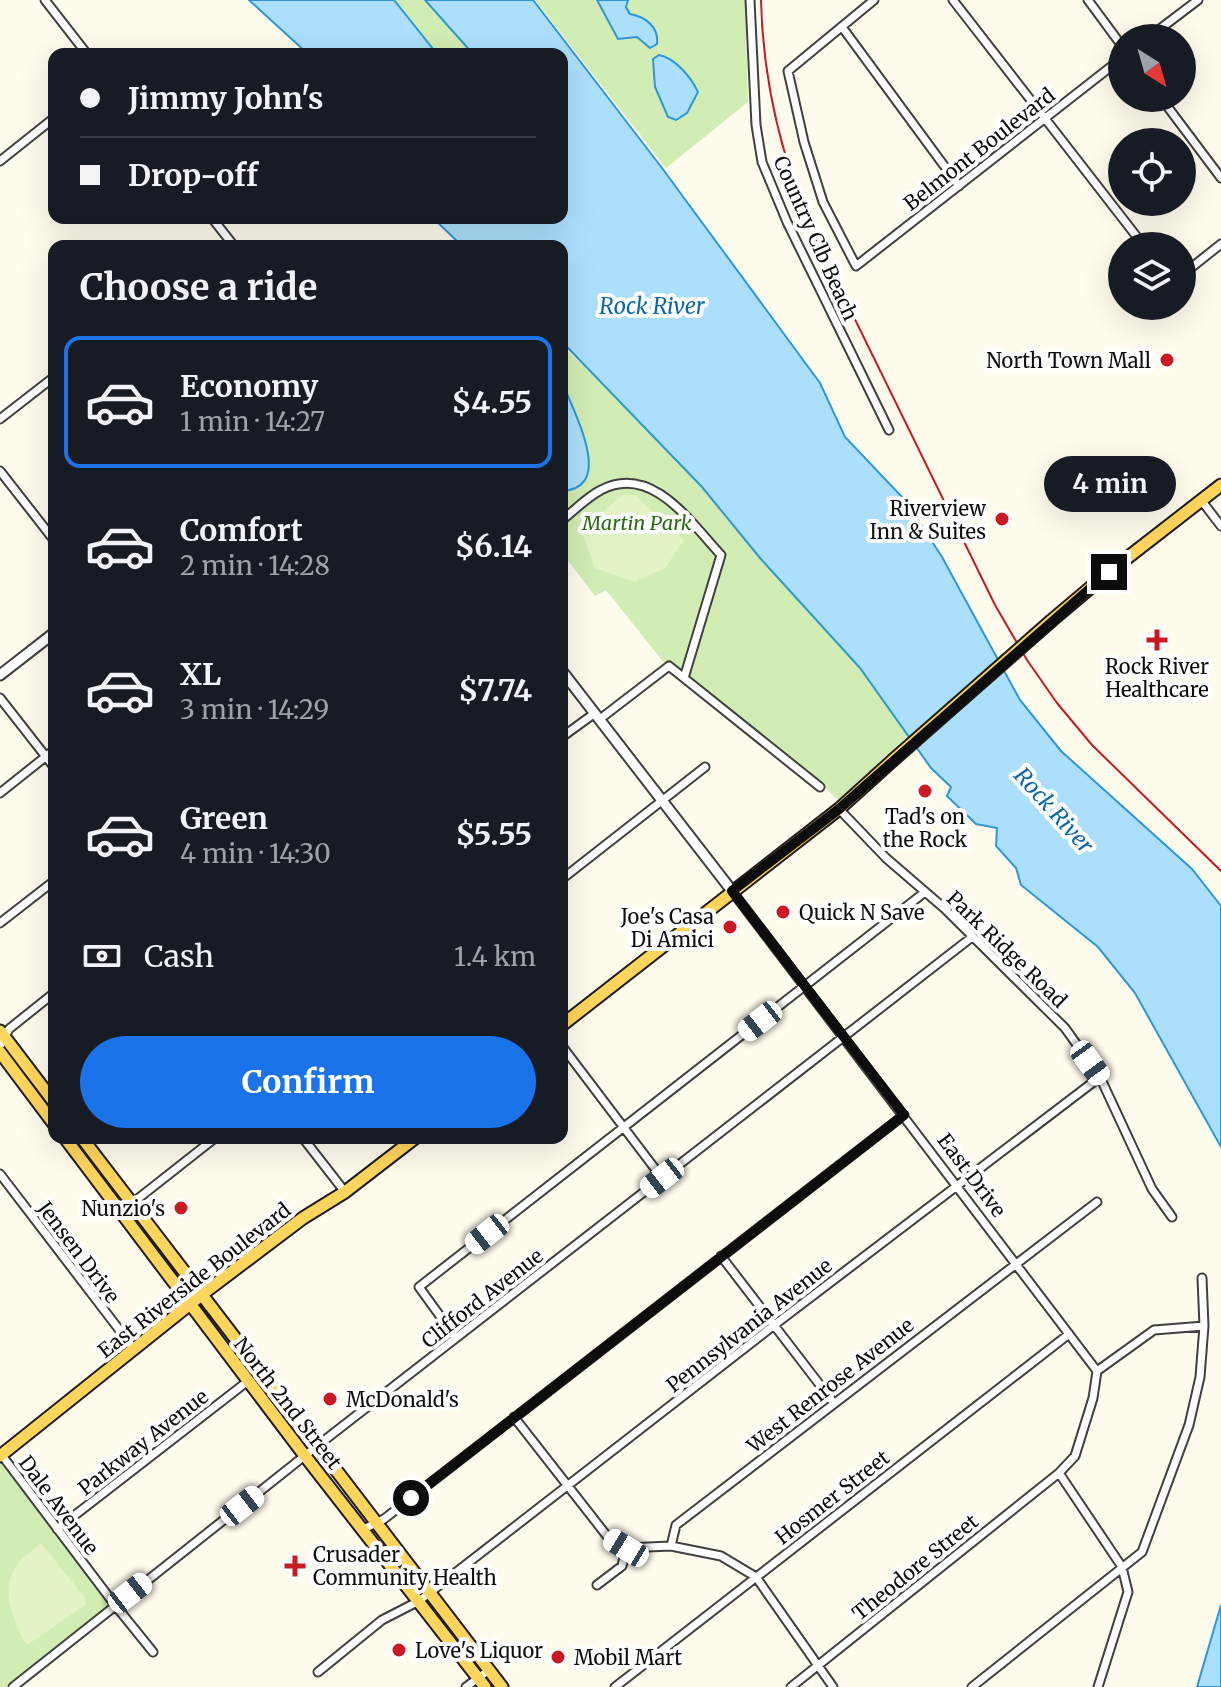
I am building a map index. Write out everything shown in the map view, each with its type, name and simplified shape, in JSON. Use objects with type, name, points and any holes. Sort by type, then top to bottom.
[{"type":"main road","points":[[568,1020],[839,809],[1051,621],[1221,485]]},
{"type":"main road","points":[[1,1042],[48,1095]]},
{"type":"main road","points":[[1,1042],[48,1115]]},
{"type":"main road","name":"North 2nd Street","points":[[70,1144],[305,1456],[482,1682]]},
{"type":"main road","name":"North 2nd Street","points":[[87,1144],[502,1687]]},
{"type":"main road","name":"East Riverside Boulevard","points":[[0,1454],[203,1294],[407,1144]]},
{"type":"main road","points":[[266,1404],[279,1395]]},
{"type":"street","points":[[45,0],[82,48]]},
{"type":"street","name":"Country Clb Beach","points":[[750,0],[756,125],[762,162],[787,222],[889,430]]},
{"type":"street","points":[[874,0],[842,27],[959,186]]},
{"type":"street","points":[[953,0],[1133,232]]},
{"type":"street","points":[[1088,0],[1108,27]]},
{"type":"street","points":[[1166,24],[1198,0]]},
{"type":"street","name":"Belmont Boulevard","points":[[842,27],[788,71],[804,142],[823,202],[856,266],[1108,69]]},
{"type":"street","points":[[1172,112],[1221,178]]},
{"type":"street","points":[[0,161],[48,123]]},
{"type":"street","points":[[1196,264],[1221,244]]},
{"type":"street","points":[[0,419],[48,382]]},
{"type":"street","points":[[0,471],[48,532]]},
{"type":"street","points":[[568,515],[600,490],[615,484],[638,484],[657,491],[675,505],[721,555],[684,678]]},
{"type":"street","points":[[1201,500],[1221,526]]},
{"type":"street","points":[[0,675],[48,638]]},
{"type":"street","points":[[568,733],[665,666],[672,667],[820,787]]},
{"type":"street","name":"East Drive","points":[[568,679],[845,1036],[1097,1371]]},
{"type":"street","points":[[0,698],[48,760]]},
{"type":"street","points":[[0,793],[46,757]]},
{"type":"street","points":[[568,874],[705,767]]},
{"type":"street","name":"Park Ridge Road","points":[[839,809],[886,858],[1052,1013],[1100,1077],[1152,1189],[1172,1217]]},
{"type":"street","points":[[0,923],[48,886]]},
{"type":"street","points":[[456,1338],[419,1287],[925,892]]},
{"type":"street","name":"Clifford Avenue","points":[[13,1687],[317,1446],[972,937]]},
{"type":"street","points":[[1,1042],[9,1029],[48,998]]},
{"type":"street","points":[[568,1054],[662,1178]]},
{"type":"street","name":"Pennsylvania Avenue","points":[[318,1672],[382,1620],[430,1593],[1100,1077]]},
{"type":"street","points":[[364,1529],[904,1115]]},
{"type":"street","points":[[121,1212],[207,1144]]},
{"type":"street","points":[[308,1144],[345,1192]]},
{"type":"street","name":"Jensen Drive","points":[[0,1174],[134,1349]]},
{"type":"street","name":"West Renrose Avenue","points":[[671,1546],[676,1525],[1097,1202]]},
{"type":"street","points":[[721,1256],[833,1402]]},
{"type":"street","points":[[972,1687],[1142,1552],[1189,1425],[1200,1377],[1204,1326],[1202,1278]]},
{"type":"street","points":[[1098,1687],[1128,1592],[1122,1567],[1059,1473],[1075,1456],[1093,1398],[1097,1371],[1154,1330],[1204,1326]]},
{"type":"street","name":"Hosmer Street","points":[[615,1687],[1069,1334]]},
{"type":"street","name":"Parkway Avenue","points":[[57,1529],[248,1381]]},
{"type":"street","points":[[514,1417],[607,1536],[626,1548],[671,1546],[721,1556],[756,1577],[833,1687]]},
{"type":"street","name":"Dale Avenue","points":[[0,1454],[153,1652]]},
{"type":"street","name":"Theodore Street","points":[[791,1687],[1059,1473]]},
{"type":"street","points":[[597,1585],[622,1566],[626,1548]]},
{"type":"street","points":[[466,1687],[482,1682],[489,1670]]},
{"type":"green space","points":[[394,0],[425,0],[468,48],[432,48]]},
{"type":"green space","points":[[535,0],[745,0],[748,102],[666,168]]},
{"type":"green space","name":"Martin Park","points":[[568,351],[701,483],[829,628],[911,733],[838,800],[670,663],[665,664],[606,590],[595,596],[568,561]]},
{"type":"green space","points":[[623,495],[635,495],[684,540],[665,568],[635,582],[595,568],[581,530]]},
{"type":"green space","points":[[0,1456],[115,1605],[13,1687],[0,1687]]},
{"type":"green space","points":[[41,1543],[86,1599],[85,1605],[27,1645],[10,1606],[9,1585],[16,1566]]},
{"type":"water","points":[[249,0],[394,0],[432,48],[301,48]]},
{"type":"water","name":"Rock River","points":[[425,0],[533,0],[662,168],[820,383],[845,437],[905,500],[942,557],[1020,700],[1061,751],[1192,869],[1221,906],[1221,1147],[1135,993],[1098,947],[1021,885],[1016,868],[996,846],[997,828],[976,824],[947,796],[951,787],[931,768],[860,668],[760,558],[702,487],[568,348],[568,240],[456,240],[439,224],[568,224],[568,48],[468,48]]},
{"type":"water","points":[[597,0],[628,0],[626,7],[630,14],[650,24],[656,33],[657,44],[650,48],[637,37],[618,39]]},
{"type":"water","points":[[659,55],[682,69],[698,92],[687,113],[676,120],[668,117],[655,87],[653,59]]},
{"type":"water","points":[[568,396],[581,428],[589,463],[587,477],[578,487],[568,490]]},
{"type":"water","points":[[1221,1605],[1221,1687],[1197,1687]]},
{"type":"railway","points":[[761,0],[771,96],[786,158],[807,218],[995,605],[1027,660],[1092,745],[1221,871]]},
{"type":"place","name":"North Town Mall","points":[[1167,360]]},
{"type":"place","name":"Riverview Inn & Suites","points":[[1002,519]]},
{"type":"place","name":"Rock River Healthcare","points":[[1157,640]]},
{"type":"place","name":"Tad's on the Rock","points":[[925,791]]},
{"type":"place","name":"Quick N Save","points":[[783,912]]},
{"type":"place","name":"Joe's Casa Di Amici","points":[[730,927]]},
{"type":"place","name":"Nunzio's","points":[[181,1208]]},
{"type":"place","name":"McDonald's","points":[[330,1399]]},
{"type":"place","name":"Crusader Community Health","points":[[295,1566]]},
{"type":"place","name":"Love's Liquor","points":[[399,1650]]},
{"type":"place","name":"Mobil Mart","points":[[558,1657]]},
{"type":"route","points":[[411,1498],[904,1115],[732,891],[839,809],[1109,572]]}]
